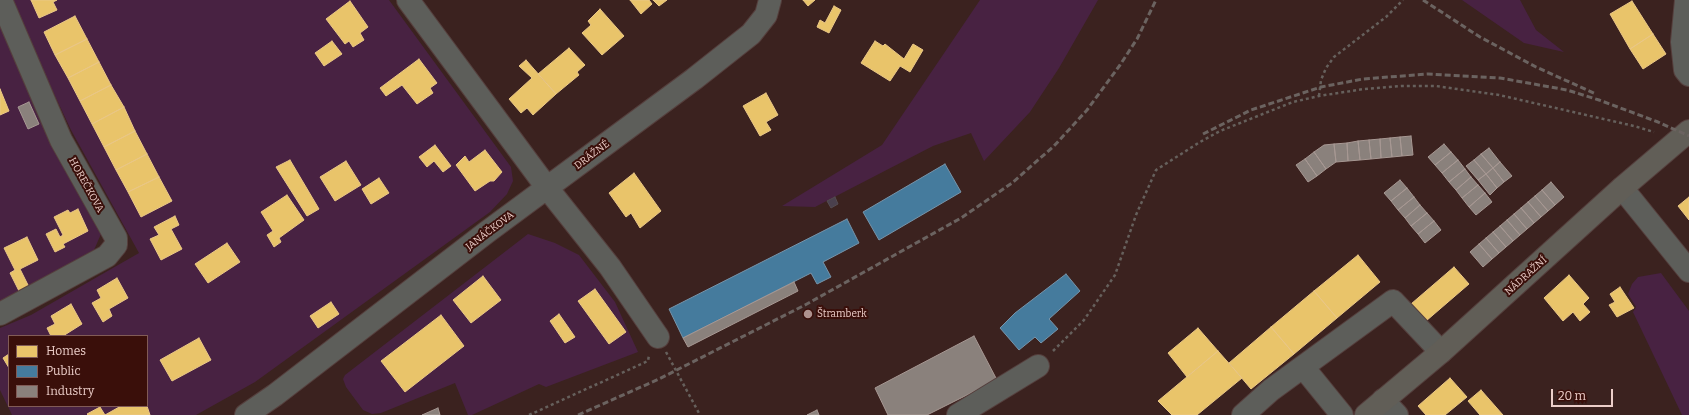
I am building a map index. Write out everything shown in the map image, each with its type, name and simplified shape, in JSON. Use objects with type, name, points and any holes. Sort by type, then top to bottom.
[{"type":"main road","name":"NÁDRAŽNÍ","points":[[1366,415],[1390,408],[1441,352],[1622,188],[1687,133]]},
{"type":"street","name":"HOREČKOVA","points":[[0,314],[108,256],[116,245],[116,238],[61,140],[1,0]]},
{"type":"street","points":[[408,0],[548,188],[610,267],[660,341]]},
{"type":"street","name":"DRÁŽNÉ","points":[[548,188],[751,34],[766,15],[770,0]]},
{"type":"street","points":[[1686,0],[1682,42],[1685,70],[1689,75]]},
{"type":"street","name":"JANÁČKOVA","points":[[246,415],[275,395],[487,232],[548,188]]},
{"type":"street","points":[[1622,188],[1689,271]]},
{"type":"street","points":[[1243,415],[1271,390],[1394,301],[1441,352]]},
{"type":"street","points":[[958,415],[1038,366]]},
{"type":"street","points":[[1303,367],[1342,415]]},
{"type":"path","points":[[1319,96],[1321,80],[1326,68],[1334,57],[1386,17],[1403,0]]},
{"type":"path","points":[[1038,366],[1084,320],[1115,275],[1136,215],[1156,170],[1220,131],[1293,102],[1319,96],[1402,86],[1436,86],[1499,95],[1634,126],[1661,134]]},
{"type":"path","points":[[529,415],[648,361],[651,342],[660,341],[700,415]]},
{"type":"shaded area","points":[[10,0],[389,0],[511,167],[513,181],[507,194],[490,212],[255,382],[196,415],[12,415],[8,407],[148,407],[148,335],[8,335],[8,407],[0,390],[0,328],[31,315],[139,253],[71,130]]},
{"type":"shaded area","points":[[980,0],[1098,0],[1059,68],[1030,112],[984,161],[971,133],[933,146],[815,207],[782,206],[882,145]]},
{"type":"shaded area","points":[[1462,0],[1520,0],[1536,30],[1564,52],[1524,43]]},
{"type":"shaded area","points":[[0,25],[49,141],[101,234],[94,250],[0,302]]},
{"type":"shaded area","points":[[528,234],[555,243],[579,255],[615,302],[638,352],[546,387],[539,384],[472,415],[468,415],[455,383],[381,413],[372,414],[363,410],[346,387],[343,379],[345,375]]},
{"type":"shaded area","points":[[1661,273],[1689,311],[1689,415],[1682,415],[1633,312],[1636,307],[1628,294],[1632,284],[1638,277]]},
{"type":"building: Homes","points":[[31,0],[57,0],[53,2],[57,10],[39,18]]},
{"type":"building: Homes","points":[[630,0],[649,0],[652,4],[641,14]]},
{"type":"building: Homes","points":[[653,0],[667,0],[659,6]]},
{"type":"building: Homes","points":[[803,0],[815,0],[808,6]]},
{"type":"building: Homes","points":[[350,1],[368,27],[360,33],[364,40],[353,47],[349,41],[345,44],[326,19]]},
{"type":"building: Homes","points":[[1632,1],[1653,34],[1630,49],[1610,14]]},
{"type":"building: Homes","points":[[834,6],[841,10],[829,33],[817,27],[820,20],[825,23]]},
{"type":"building: Homes","points":[[600,9],[624,36],[602,55],[582,33],[591,25],[588,21]]},
{"type":"building: Homes","points":[[75,16],[87,39],[55,55],[44,32]]},
{"type":"building: Homes","points":[[1653,34],[1666,54],[1643,69],[1630,49]]},
{"type":"building: Homes","points":[[87,39],[99,62],[68,78],[55,55]]},
{"type":"building: Homes","points":[[332,41],[342,54],[324,66],[315,53]]},
{"type":"building: Homes","points":[[875,41],[883,46],[885,44],[904,59],[913,44],[923,50],[910,72],[900,66],[890,81],[861,63]]},
{"type":"building: Homes","points":[[569,48],[585,65],[577,72],[579,75],[556,94],[538,74]]},
{"type":"building: Homes","points":[[419,59],[437,83],[430,88],[433,93],[417,104],[402,85],[386,96],[380,88]]},
{"type":"building: Homes","points":[[526,60],[556,94],[533,115],[527,108],[521,113],[509,99],[532,78],[519,66]]},
{"type":"building: Homes","points":[[99,62],[111,85],[80,101],[68,78]]},
{"type":"building: Homes","points":[[111,85],[124,107],[92,124],[80,101]]},
{"type":"building: Homes","points":[[0,89],[9,111],[0,115]]},
{"type":"building: Homes","points":[[766,93],[778,115],[766,122],[771,130],[760,136],[743,106]]},
{"type":"building: Homes","points":[[124,107],[135,131],[104,147],[92,124]]},
{"type":"building: Homes","points":[[135,131],[147,154],[116,170],[104,147]]},
{"type":"building: Homes","points":[[435,145],[451,166],[443,172],[434,161],[427,167],[419,157]]},
{"type":"building: Homes","points":[[485,150],[502,172],[494,181],[490,181],[475,191],[456,165],[465,156],[469,162]]},
{"type":"building: Homes","points":[[147,154],[159,177],[128,192],[116,170]]},
{"type":"building: Homes","points":[[290,160],[319,209],[307,216],[276,167]]},
{"type":"building: Homes","points":[[346,161],[361,185],[335,201],[320,177]]},
{"type":"building: Homes","points":[[634,173],[661,211],[640,228],[631,213],[626,217],[609,193]]},
{"type":"building: Homes","points":[[159,177],[172,201],[141,217],[128,192]]},
{"type":"building: Homes","points":[[379,178],[389,193],[371,204],[362,189]]},
{"type":"building: Homes","points":[[287,195],[304,220],[279,238],[281,242],[274,247],[267,235],[273,231],[261,212]]},
{"type":"building: Homes","points":[[1689,197],[1689,220],[1678,206]]},
{"type":"building: Homes","points":[[78,209],[88,231],[63,244],[65,247],[55,252],[46,234],[56,229],[60,237],[63,235],[54,217],[68,210],[70,213]]},
{"type":"building: Homes","points":[[175,216],[179,225],[171,229],[182,249],[161,260],[150,239],[159,235],[154,227]]},
{"type":"building: Homes","points":[[27,237],[38,260],[20,269],[29,287],[19,291],[10,273],[15,270],[4,248]]},
{"type":"building: Homes","points":[[227,243],[240,262],[208,283],[195,264]]},
{"type":"building: Homes","points":[[1358,255],[1380,282],[1337,318],[1314,291]]},
{"type":"building: Homes","points":[[1454,267],[1469,284],[1426,321],[1411,304]]},
{"type":"building: Homes","points":[[1569,275],[1589,298],[1583,304],[1590,312],[1580,321],[1573,312],[1563,321],[1544,298]]},
{"type":"building: Homes","points":[[483,276],[501,300],[471,323],[453,300]]},
{"type":"building: Homes","points":[[117,278],[128,298],[109,309],[112,316],[103,322],[92,303],[101,298],[97,290]]},
{"type":"building: Homes","points":[[1620,287],[1634,308],[1617,317],[1609,305],[1615,302],[1610,294]]},
{"type":"building: Homes","points":[[595,289],[626,332],[609,344],[578,301]]},
{"type":"building: Homes","points":[[1314,291],[1337,318],[1294,354],[1271,327]]},
{"type":"building: Homes","points":[[331,302],[339,314],[318,328],[310,316]]},
{"type":"building: Homes","points":[[71,304],[82,324],[65,335],[50,335],[47,328],[55,324],[51,316]]},
{"type":"building: Homes","points":[[559,314],[575,337],[565,343],[550,321]]},
{"type":"building: Homes","points":[[441,315],[464,346],[405,392],[381,361]]},
{"type":"building: Homes","points":[[1271,327],[1294,354],[1251,389],[1229,363]]},
{"type":"building: Homes","points":[[1198,328],[1218,351],[1187,377],[1168,353]]},
{"type":"building: Homes","points":[[199,338],[211,360],[172,381],[160,360]]},
{"type":"building: Homes","points":[[1218,351],[1242,378],[1197,415],[1172,415],[1158,401]]},
{"type":"building: Homes","points":[[8,355],[8,366],[3,358]]},
{"type":"building: Homes","points":[[1450,378],[1467,397],[1445,415],[1426,415],[1418,406]]},
{"type":"building: Homes","points":[[1481,390],[1503,415],[1480,415],[1468,401]]},
{"type":"building: Homes","points":[[100,407],[105,415],[87,414]]},
{"type":"building: Homes","points":[[119,407],[147,407],[150,415],[105,415]]},
{"type":"building: Public","points":[[945,164],[961,192],[879,240],[863,212]]},
{"type":"building: Public","points":[[847,219],[859,243],[823,262],[831,277],[817,284],[811,273],[683,338],[669,309]]},
{"type":"building: Public","points":[[1066,274],[1080,291],[1049,319],[1058,329],[1041,343],[1035,337],[1019,350],[1000,328],[1015,313]]},
{"type":"building: Industry","points":[[29,102],[39,124],[28,129],[18,107]]},
{"type":"building: Industry","points":[[1411,136],[1413,155],[1402,156],[1400,137]]},
{"type":"building: Industry","points":[[1400,137],[1402,156],[1392,157],[1390,138]]},
{"type":"building: Industry","points":[[1390,138],[1392,157],[1381,158],[1380,139]]},
{"type":"building: Industry","points":[[1380,139],[1381,158],[1371,159],[1369,140]]},
{"type":"building: Industry","points":[[1369,140],[1371,159],[1360,160],[1358,141]]},
{"type":"building: Industry","points":[[1358,141],[1360,160],[1348,161],[1347,143]]},
{"type":"building: Industry","points":[[1347,143],[1348,161],[1336,162],[1334,144]]},
{"type":"building: Industry","points":[[1334,144],[1336,162],[1326,169],[1314,152],[1324,145]]},
{"type":"building: Industry","points":[[1444,144],[1451,152],[1435,165],[1428,157]]},
{"type":"building: Industry","points":[[1489,148],[1500,162],[1493,168],[1481,154]]},
{"type":"building: Industry","points":[[1314,152],[1326,169],[1317,176],[1305,159]]},
{"type":"building: Industry","points":[[1451,152],[1458,160],[1442,173],[1435,165]]},
{"type":"building: Industry","points":[[1481,154],[1493,168],[1486,174],[1474,160]]},
{"type":"building: Industry","points":[[1305,159],[1317,176],[1308,182],[1296,165]]},
{"type":"building: Industry","points":[[1458,160],[1465,169],[1449,182],[1442,173]]},
{"type":"building: Industry","points":[[1474,160],[1486,174],[1478,180],[1466,166]]},
{"type":"building: Industry","points":[[1500,162],[1512,176],[1504,182],[1493,168]]},
{"type":"building: Industry","points":[[1493,168],[1504,182],[1497,188],[1486,174]]},
{"type":"building: Industry","points":[[1465,169],[1471,177],[1456,190],[1449,182]]},
{"type":"building: Industry","points":[[1486,174],[1497,188],[1490,195],[1478,180]]},
{"type":"building: Industry","points":[[1471,177],[1478,185],[1462,198],[1456,190]]},
{"type":"building: Industry","points":[[1400,180],[1407,188],[1391,201],[1384,193]]},
{"type":"building: Industry","points":[[1551,182],[1564,197],[1555,205],[1542,190]]},
{"type":"building: Industry","points":[[1478,185],[1485,193],[1469,207],[1462,198]]},
{"type":"building: Industry","points":[[1407,188],[1414,197],[1398,210],[1391,201]]},
{"type":"building: Industry","points":[[1542,190],[1555,205],[1548,211],[1535,196]]},
{"type":"building: Industry","points":[[1485,193],[1492,202],[1476,215],[1469,207]]},
{"type":"building: Industry","points":[[1535,196],[1548,211],[1541,217],[1528,202]]},
{"type":"building: Industry","points":[[1414,197],[1420,205],[1405,218],[1398,210]]},
{"type":"building: Industry","points":[[1528,202],[1541,217],[1534,223],[1521,208]]},
{"type":"building: Industry","points":[[1420,205],[1427,213],[1411,226],[1405,218]]},
{"type":"building: Industry","points":[[1521,208],[1534,223],[1527,229],[1514,214]]},
{"type":"building: Industry","points":[[1427,213],[1434,221],[1418,234],[1411,226]]},
{"type":"building: Industry","points":[[1514,214],[1527,229],[1520,235],[1507,220]]},
{"type":"building: Industry","points":[[1507,220],[1520,235],[1513,241],[1500,226]]},
{"type":"building: Industry","points":[[1434,221],[1441,230],[1425,243],[1418,234]]},
{"type":"building: Industry","points":[[1500,226],[1513,241],[1506,247],[1493,232]]},
{"type":"building: Industry","points":[[1493,232],[1506,247],[1499,253],[1486,238]]},
{"type":"building: Industry","points":[[1486,238],[1499,253],[1492,259],[1479,244]]},
{"type":"building: Industry","points":[[1479,244],[1492,259],[1483,267],[1470,252]]},
{"type":"building: Industry","points":[[794,282],[798,291],[688,347],[683,338]]},
{"type":"building: Industry","points":[[974,336],[997,380],[927,415],[888,415],[875,388]]},
{"type":"building: Industry","points":[[438,408],[440,415],[422,415]]},
{"type":"building: Industry","points":[[817,410],[819,415],[807,415]]},
{"type":"building: Other","points":[[835,197],[838,204],[831,208],[827,201]]},
{"type":"railway","points":[[578,415],[659,379],[805,305],[961,218],[1012,183],[1054,146],[1087,110],[1137,39],[1156,0]]},
{"type":"railway","points":[[1423,0],[1480,37],[1536,67],[1596,94]]},
{"type":"railway","points":[[1203,134],[1251,110],[1321,87],[1363,79],[1428,74],[1500,78],[1567,90],[1658,122],[1689,136]]},
{"type":"place","name":"Štramberk","points":[[808,314]]}]
